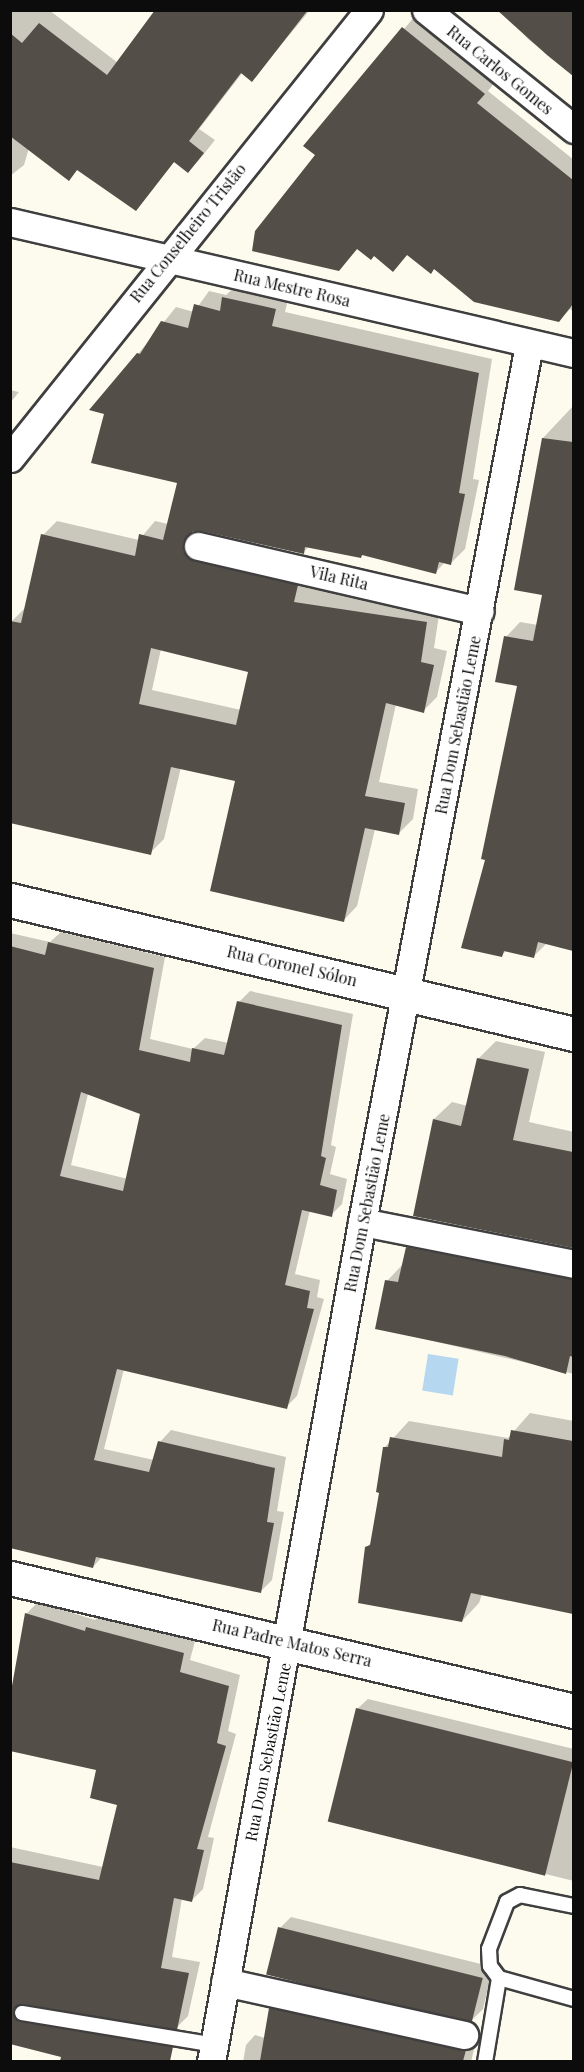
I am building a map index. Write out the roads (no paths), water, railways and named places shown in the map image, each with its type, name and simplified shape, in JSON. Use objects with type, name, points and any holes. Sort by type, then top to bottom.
[{"type":"street","name":"Rua Conselheiro Tristão","points":[[10,458],[167,258],[369,10]]},
{"type":"street","name":"Rua Carlos Gomes","points":[[426,10],[573,129]]},
{"type":"street","name":"Rua Mestre Rosa","points":[[10,222],[529,345],[573,353]]},
{"type":"street","name":"Rua Dom Sebastião Leme","points":[[213,2053],[289,1641],[362,1222],[408,993],[529,345]]},
{"type":"street","name":"Vila Rita","points":[[198,546],[480,611]]},
{"type":"street","name":"Rua Coronel Sólon","points":[[10,900],[573,1034]]},
{"type":"street","points":[[362,1222],[573,1264]]},
{"type":"street","name":"Rua Padre Matos Serra","points":[[10,1578],[289,1641],[573,1711]]},
{"type":"street","points":[[225,1982],[464,2035]]},
{"type":"lane","points":[[573,1906],[520,1895],[507,1902],[489,1949],[490,1966],[499,1978],[573,1999]]},
{"type":"lane","points":[[485,2061],[499,1978]]},
{"type":"lane","points":[[22,2013],[213,2053]]},
{"type":"water","points":[[428,1354],[459,1359],[453,1395],[422,1391]]}]
